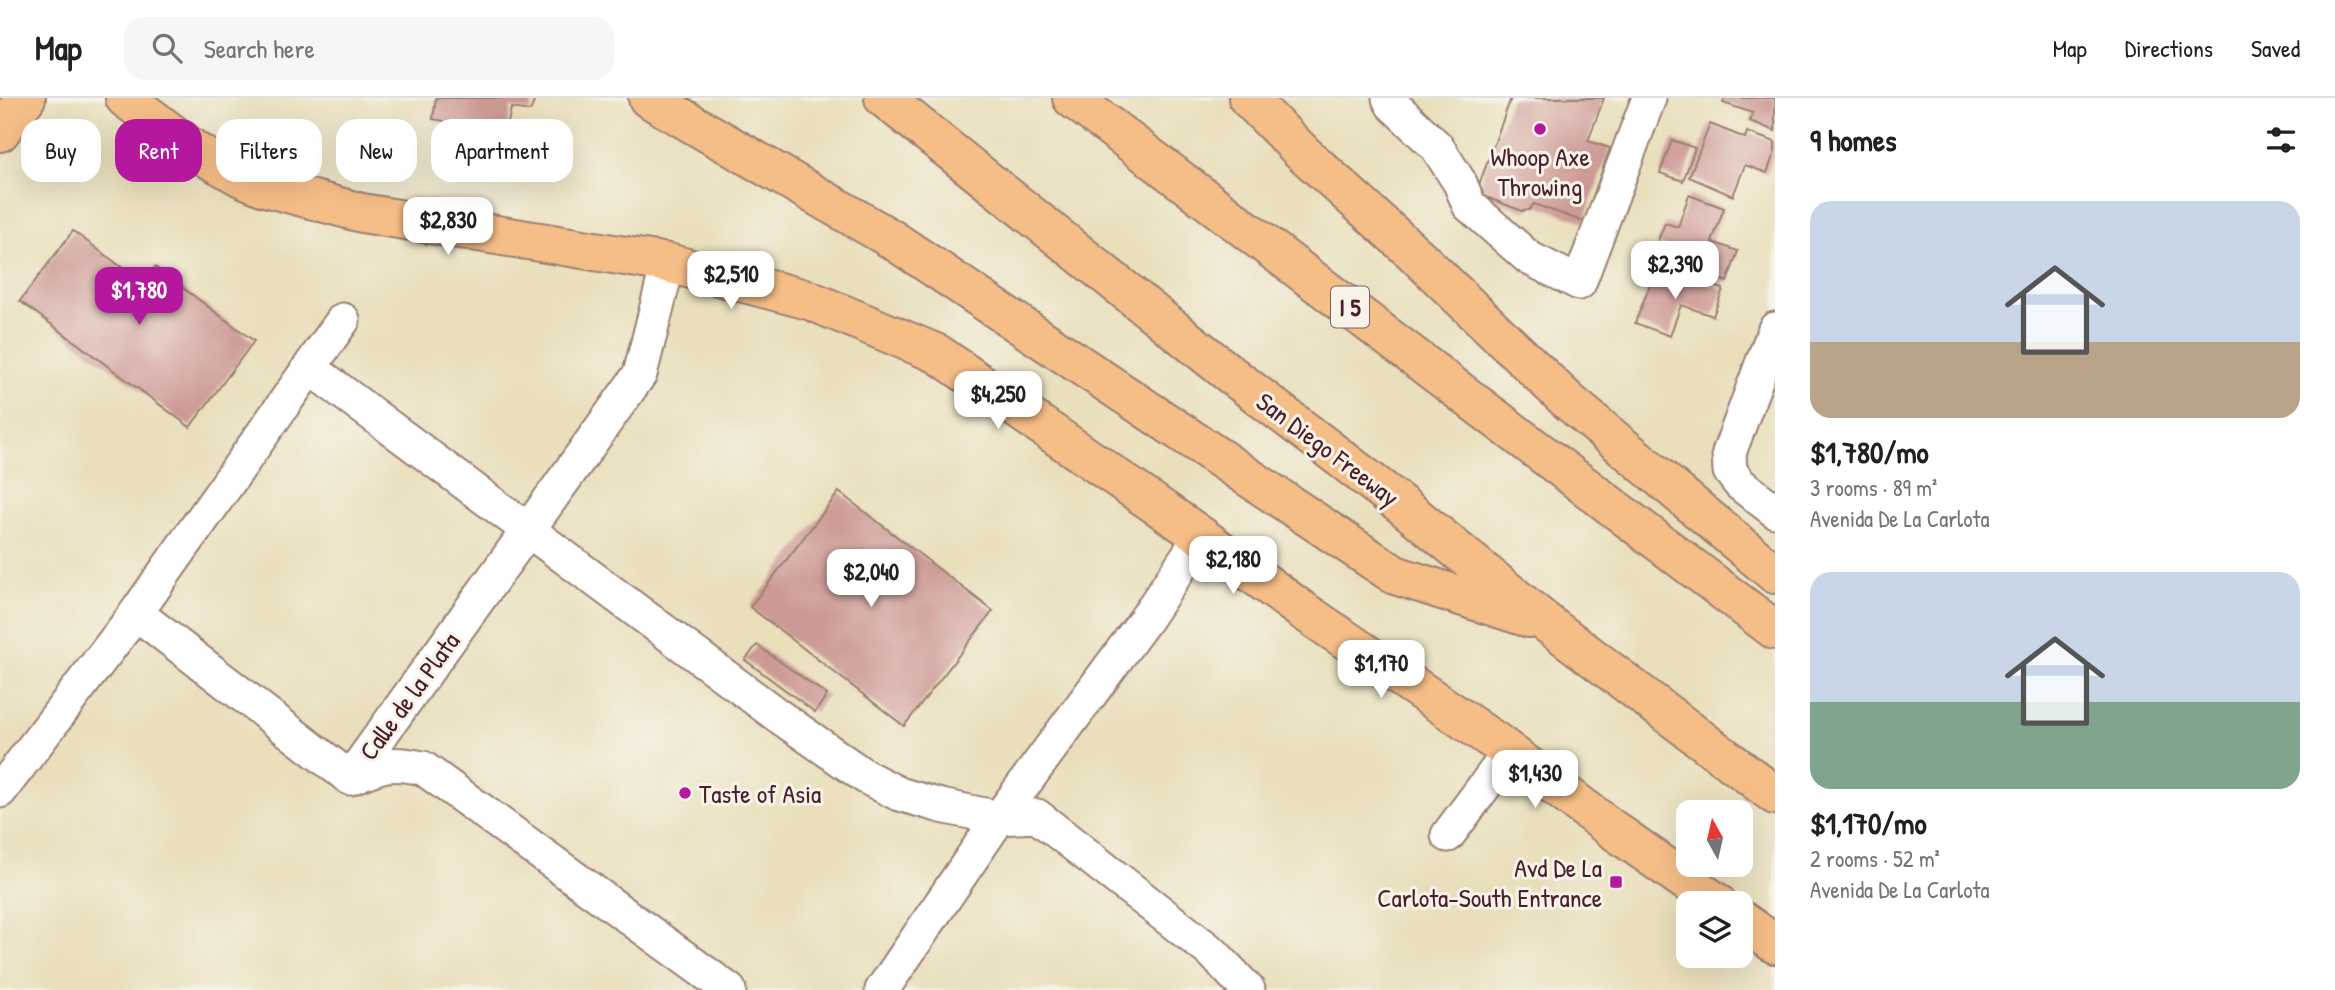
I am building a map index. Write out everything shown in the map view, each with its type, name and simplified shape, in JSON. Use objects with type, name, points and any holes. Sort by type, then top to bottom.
[{"type":"main road","points":[[0,132],[26,98]]},
{"type":"main road","points":[[125,98],[195,151],[265,187],[362,213],[668,263],[809,300],[939,354],[1509,753],[1700,891]]},
{"type":"main road","points":[[648,98],[893,240],[1395,575],[1548,624]]},
{"type":"main road","name":"San Diego Freeway","points":[[884,98],[1230,374],[1398,502],[1548,624],[1775,795]]},
{"type":"main road","name":"I 5","points":[[1072,98],[1775,630]]},
{"type":"main road","points":[[1248,98],[1567,401],[1775,574]]},
{"type":"main road","points":[[1753,928],[1775,944]]},
{"type":"street","points":[[1389,98],[1437,147],[1460,183],[1469,205],[1529,258],[1579,284],[1649,98]]},
{"type":"street","name":"Calle de la Plata","points":[[136,613],[350,778],[640,374],[668,263]]},
{"type":"street","points":[[0,791],[136,613],[343,320]]},
{"type":"street","points":[[1775,329],[1729,453],[1730,471],[1740,484],[1775,511]]},
{"type":"street","points":[[310,368],[777,715],[866,777],[899,794],[941,806],[999,818],[1037,816],[1214,954],[1248,990]]},
{"type":"street","points":[[882,990],[999,818],[1145,620],[1201,536]]},
{"type":"street","points":[[1448,835],[1509,753]]},
{"type":"street","points":[[350,778],[381,764],[399,763],[423,768],[729,990]]},
{"type":"building","points":[[436,98],[527,98],[534,102],[530,111],[511,108],[509,119],[433,119]]},
{"type":"building","points":[[1511,98],[1604,98],[1588,141],[1610,148],[1584,222],[1534,204],[1529,210],[1522,211],[1479,193],[1479,185]]},
{"type":"building","points":[[1725,98],[1775,98],[1775,131],[1750,121],[1753,113],[1723,103]]},
{"type":"building","points":[[1710,124],[1745,138],[1747,132],[1775,142],[1775,151],[1767,173],[1745,165],[1733,196],[1689,177]]},
{"type":"building","points":[[1672,140],[1695,148],[1683,181],[1660,173]]},
{"type":"building","points":[[1689,195],[1724,208],[1712,242],[1738,251],[1727,282],[1696,268],[1699,261],[1657,243],[1665,223],[1678,227]]},
{"type":"building","points":[[73,231],[143,283],[155,267],[254,341],[190,427],[20,301]]},
{"type":"building","points":[[1656,270],[1684,281],[1691,282],[1693,278],[1723,289],[1713,316],[1681,305],[1670,336],[1635,323]]},
{"type":"building","points":[[839,492],[993,611],[904,726],[750,607]]},
{"type":"building","points":[[757,645],[827,695],[815,712],[745,660]]},
{"type":"place","name":"Whoop Axe Throwing","points":[[1540,129]]},
{"type":"place","name":"Taste of Asia","points":[[685,793]]},
{"type":"place","name":"Avd De La Carlota-South Entrance","points":[[1616,882]]}]
